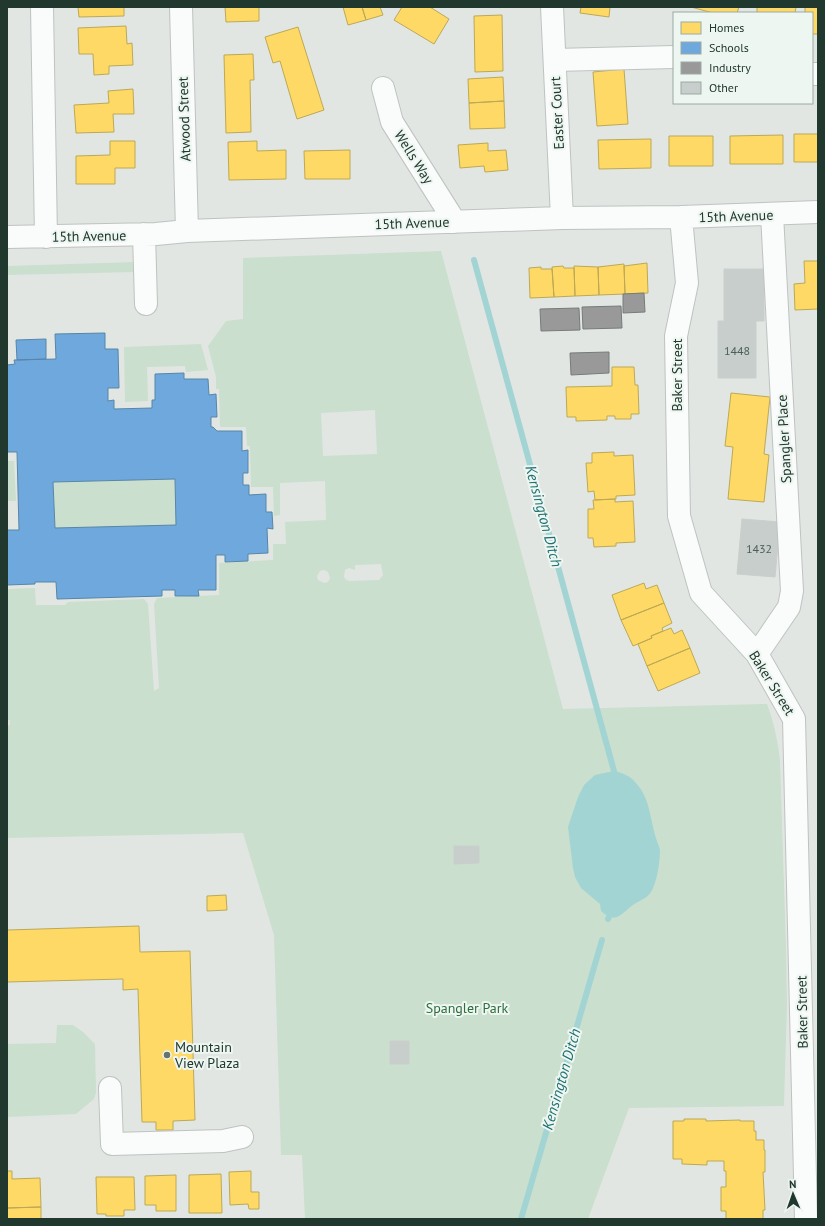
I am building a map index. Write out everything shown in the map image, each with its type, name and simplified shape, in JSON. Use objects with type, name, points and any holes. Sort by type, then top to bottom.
[{"type":"street","points":[[42,7],[46,236]]},
{"type":"street","name":"Atwood Street","points":[[181,7],[187,231]]},
{"type":"street","name":"Easter Court","points":[[552,7],[562,218]]},
{"type":"street","points":[[555,60],[673,56]]},
{"type":"street","name":"Wells Way","points":[[382,88],[392,122],[455,222]]},
{"type":"street","name":"15th Avenue","points":[[7,237],[144,234],[187,231],[562,218],[681,218],[818,212]]},
{"type":"street","name":"Spangler Place","points":[[756,654],[789,607],[792,591],[772,214]]},
{"type":"street","name":"Baker Street","points":[[681,218],[687,283],[676,336],[679,516],[701,593],[756,654],[794,719],[806,1219]]},
{"type":"street","points":[[144,234],[146,304]]},
{"type":"street","points":[[110,1088],[112,1144],[223,1142],[242,1137]]},
{"type":"green space","name":"Spangler Park","points":[[441,251],[563,709],[767,704],[772,718],[780,761],[787,1004],[784,1106],[629,1108],[588,1219],[305,1219],[302,1155],[281,1155],[274,935],[243,833],[7,838],[7,726],[10,725],[10,720],[7,720],[7,589],[35,588],[36,605],[65,605],[68,602],[144,599],[148,604],[154,691],[159,688],[154,604],[157,598],[219,595],[219,563],[273,560],[273,544],[286,544],[285,522],[326,520],[325,481],[280,483],[280,515],[274,516],[273,487],[251,487],[250,446],[247,446],[246,427],[220,427],[219,389],[216,389],[216,377],[208,346],[226,321],[243,319],[243,258]],"holes":[[[375,410],[377,454],[323,456],[321,413]],[[381,564],[383,575],[379,580],[346,580],[344,577],[345,570],[349,568],[355,570],[355,565]],[[324,570],[328,572],[330,578],[328,582],[324,583],[318,580],[317,576],[320,571]]]},
{"type":"green space","points":[[136,262],[136,272],[7,275],[7,266]]},
{"type":"green space","points":[[201,344],[208,370],[186,372],[185,366],[147,367],[148,401],[125,402],[124,347]]},
{"type":"green space","points":[[7,461],[14,461],[16,501],[7,501]]},
{"type":"green space","points":[[175,479],[176,525],[55,528],[53,482]]},
{"type":"green space","points":[[57,1025],[73,1025],[83,1032],[95,1044],[96,1093],[94,1099],[76,1114],[7,1117],[7,1044],[56,1043]]},
{"type":"water","points":[[614,771],[630,778],[644,794],[660,850],[659,866],[653,888],[649,895],[622,914],[612,918],[601,911],[600,904],[581,888],[575,877],[568,827],[578,797],[584,785],[595,775]]},
{"type":"building: Homes","points":[[78,7],[124,7],[124,16],[79,17]]},
{"type":"building: Homes","points":[[225,7],[259,7],[259,21],[226,22]]},
{"type":"building: Homes","points":[[343,7],[362,7],[366,20],[348,25]]},
{"type":"building: Homes","points":[[362,7],[380,7],[383,15],[366,20]]},
{"type":"building: Homes","points":[[402,7],[430,7],[449,19],[434,44],[394,20]]},
{"type":"building: Homes","points":[[581,7],[610,7],[609,17],[580,13]]},
{"type":"building: Homes","points":[[691,7],[739,7],[737,12],[709,12]]},
{"type":"building: Homes","points":[[757,7],[796,7],[795,12],[757,12]]},
{"type":"building: Homes","points":[[805,7],[818,7],[818,34],[813,34],[813,12],[805,12]]},
{"type":"building: Homes","points":[[502,15],[503,71],[475,72],[474,16]]},
{"type":"building: Homes","points":[[126,26],[127,44],[132,43],[133,65],[109,66],[109,74],[94,75],[93,54],[79,54],[78,28]]},
{"type":"building: Homes","points":[[298,27],[324,110],[297,119],[280,61],[273,63],[265,37]]},
{"type":"building: Homes","points":[[253,54],[254,80],[250,80],[251,132],[226,133],[224,55]]},
{"type":"building: Homes","points":[[624,69],[628,124],[597,126],[593,72]]},
{"type":"building: Homes","points":[[503,77],[504,101],[469,103],[468,79]]},
{"type":"building: Homes","points":[[133,89],[134,114],[113,114],[114,132],[76,133],[74,105],[109,103],[108,91]]},
{"type":"building: Homes","points":[[504,101],[505,128],[470,129],[469,103]]},
{"type":"building: Homes","points":[[794,134],[818,134],[818,162],[794,162]]},
{"type":"building: Homes","points":[[783,135],[783,164],[730,164],[730,136]]},
{"type":"building: Homes","points":[[669,136],[713,136],[713,166],[669,166]]},
{"type":"building: Homes","points":[[651,139],[651,168],[599,169],[598,140]]},
{"type":"building: Homes","points":[[110,141],[135,141],[135,168],[115,168],[115,184],[76,184],[76,156],[110,155]]},
{"type":"building: Homes","points":[[257,141],[257,151],[286,150],[286,179],[229,180],[228,142]]},
{"type":"building: Homes","points":[[488,143],[488,151],[506,150],[508,170],[485,172],[484,166],[460,168],[458,145]]},
{"type":"building: Homes","points":[[350,150],[350,179],[305,179],[304,151]]},
{"type":"building: Homes","points":[[804,261],[818,261],[818,309],[795,310],[794,284],[805,283]]},
{"type":"building: Homes","points":[[647,263],[648,293],[625,294],[624,266]]},
{"type":"building: Homes","points":[[624,264],[625,294],[599,295],[598,267]]},
{"type":"building: Homes","points":[[563,266],[564,268],[574,268],[575,296],[554,297],[552,267]]},
{"type":"building: Homes","points":[[574,266],[598,267],[599,295],[575,296]]},
{"type":"building: Homes","points":[[541,267],[541,269],[552,269],[554,297],[530,298],[529,268]]},
{"type":"building: Homes","points":[[612,367],[634,367],[635,385],[638,385],[639,414],[631,414],[631,419],[615,419],[615,416],[607,416],[607,420],[576,421],[576,417],[567,417],[566,387],[612,386]]},
{"type":"building: Homes","points":[[731,393],[770,397],[764,454],[769,455],[764,502],[728,499],[733,447],[725,446]]},
{"type":"building: Homes","points":[[614,452],[614,456],[633,455],[635,495],[616,496],[616,499],[595,500],[594,491],[588,492],[586,463],[592,463],[592,453]]},
{"type":"building: Homes","points":[[615,499],[615,502],[633,501],[635,542],[616,543],[616,546],[594,547],[593,538],[588,538],[588,509],[594,509],[593,500]]},
{"type":"building: Homes","points":[[644,583],[646,589],[657,585],[664,603],[621,620],[612,595]]},
{"type":"building: Homes","points":[[664,603],[672,623],[662,628],[663,631],[651,636],[652,638],[633,646],[621,620]]},
{"type":"building: Homes","points":[[671,628],[674,634],[682,630],[690,648],[647,666],[638,644],[652,638],[651,636]]},
{"type":"building: Homes","points":[[690,648],[700,673],[658,691],[647,666]]},
{"type":"building: Homes","points":[[226,895],[227,910],[207,911],[207,896]]},
{"type":"building: Homes","name":"Mountain View Plaza","points":[[139,926],[140,952],[190,951],[195,1120],[173,1121],[173,1130],[156,1130],[156,1122],[142,1122],[138,989],[123,990],[123,979],[7,982],[7,930]]},
{"type":"building: Homes","points":[[684,1119],[706,1119],[706,1121],[754,1121],[756,1140],[764,1140],[765,1150],[765,1172],[763,1172],[765,1210],[763,1210],[763,1219],[726,1219],[726,1211],[721,1211],[721,1187],[726,1187],[726,1171],[724,1171],[724,1161],[707,1161],[707,1165],[682,1164],[682,1159],[673,1159],[673,1121],[684,1121]]},
{"type":"building: Homes","points":[[7,1171],[12,1171],[12,1179],[40,1178],[41,1207],[7,1208]]},
{"type":"building: Homes","points":[[251,1171],[251,1192],[259,1192],[259,1209],[249,1209],[248,1204],[230,1205],[229,1172]]},
{"type":"building: Homes","points":[[221,1174],[222,1213],[189,1213],[189,1175]]},
{"type":"building: Homes","points":[[176,1175],[176,1211],[156,1211],[156,1205],[145,1205],[145,1176]]},
{"type":"building: Homes","points":[[96,1177],[134,1177],[135,1210],[124,1210],[124,1216],[106,1216],[106,1214],[97,1214]]},
{"type":"building: Homes","points":[[41,1207],[41,1219],[7,1219],[7,1208]]},
{"type":"building: Schools","points":[[105,333],[105,349],[118,349],[119,388],[108,388],[108,401],[114,400],[114,409],[152,408],[152,400],[155,400],[155,374],[184,373],[184,379],[208,379],[209,395],[216,394],[217,417],[211,417],[211,427],[217,431],[242,431],[242,451],[248,450],[248,473],[243,473],[243,485],[249,485],[249,495],[266,494],[266,512],[272,512],[273,529],[267,528],[268,553],[248,554],[248,561],[225,562],[225,555],[216,555],[216,590],[198,590],[199,596],[175,596],[175,590],[162,590],[162,596],[57,599],[56,582],[35,582],[35,584],[7,585],[7,530],[19,530],[17,452],[7,452],[7,365],[15,364],[14,360],[56,359],[55,334]],"holes":[[[175,479],[176,525],[55,528],[53,482]]]},
{"type":"building: Schools","points":[[46,339],[46,359],[17,360],[16,340]]},
{"type":"building: Industry","points":[[644,293],[645,312],[623,313],[623,294]]},
{"type":"building: Industry","points":[[621,306],[622,328],[583,329],[582,307]]},
{"type":"building: Industry","points":[[579,308],[580,330],[541,331],[540,309]]},
{"type":"building: Industry","points":[[609,352],[609,373],[571,375],[570,353]]},
{"type":"building: Other","points":[[724,269],[764,269],[764,321],[756,321],[756,378],[718,378],[718,321],[724,321]]},
{"type":"building: Other","points":[[742,519],[780,522],[775,577],[737,574]]},
{"type":"building: Other","points":[[454,846],[479,846],[479,863],[454,864]]},
{"type":"building: Other","points":[[390,1041],[409,1041],[409,1064],[390,1064]]},
{"type":"waterway","name":"Kensington Ditch","points":[[474,260],[614,771]]},
{"type":"waterway","name":"Kensington Ditch","points":[[521,1219],[602,940]]},
{"type":"place","name":"Mountain View Plaza","points":[[167,1055]]}]
